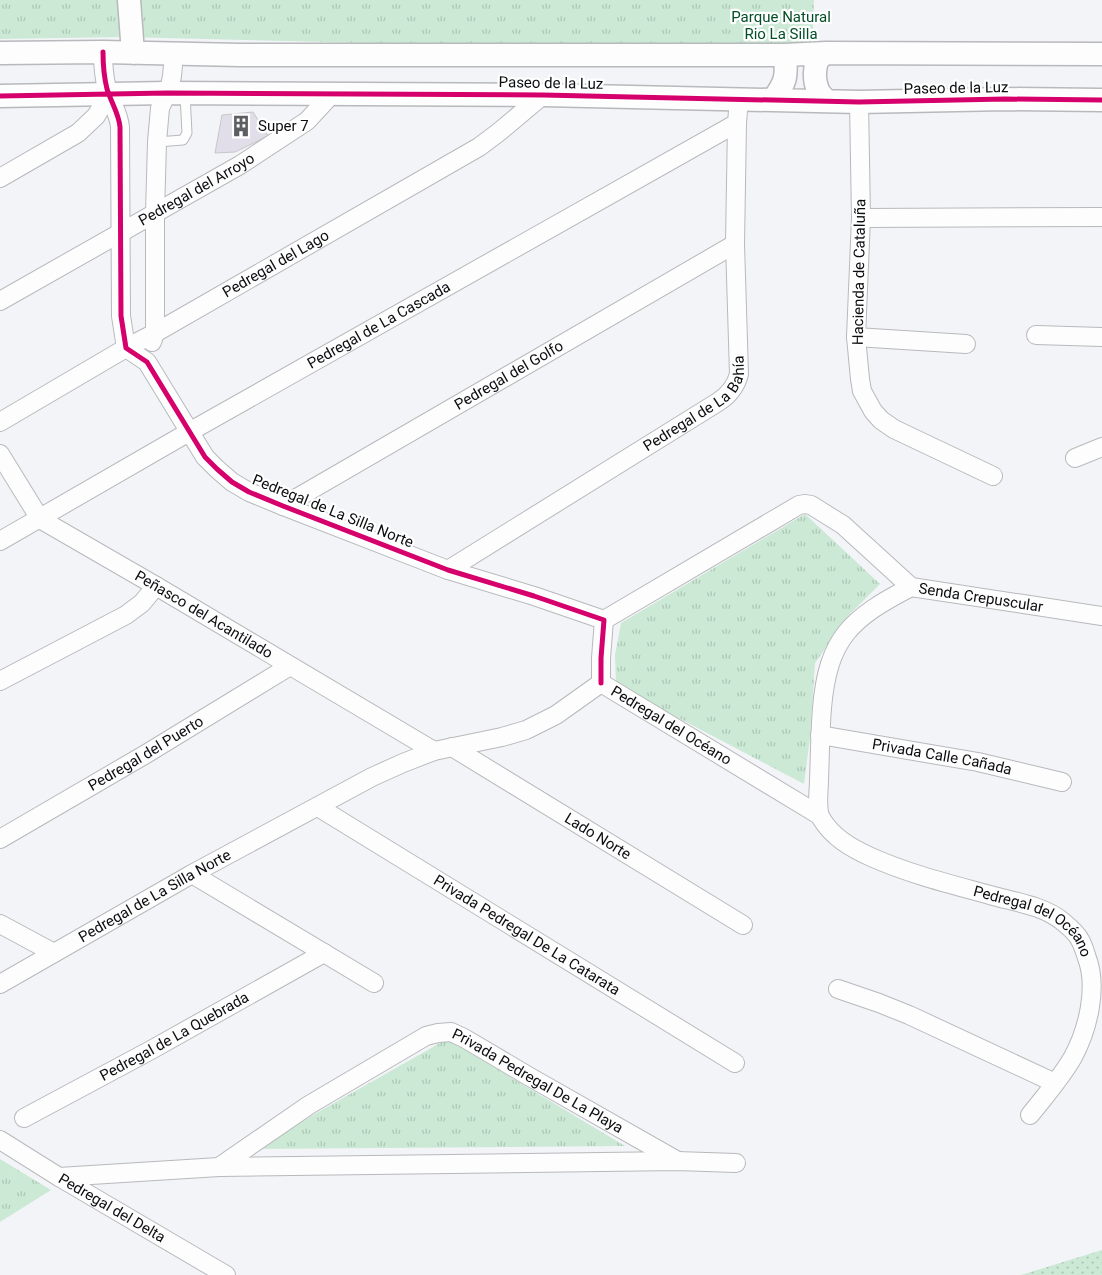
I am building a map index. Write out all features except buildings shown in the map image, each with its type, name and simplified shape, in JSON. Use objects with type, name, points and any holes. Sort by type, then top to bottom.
[{"type":"street","points":[[129,0],[132,45]]},
{"type":"street","name":"Paseo de la Luz","points":[[0,53],[103,52],[132,45],[174,54],[240,55],[1102,54]]},
{"type":"street","points":[[103,52],[105,78],[120,127],[121,316],[126,348]]},
{"type":"street","points":[[826,53],[819,58],[816,66],[816,87],[827,101]]},
{"type":"street","points":[[148,362],[155,334],[155,213],[160,108],[176,93],[172,76],[174,54]]},
{"type":"street","points":[[773,100],[785,79],[785,55]]},
{"type":"street","name":"Paseo de la Luz","points":[[0,96],[176,93],[543,95],[859,102],[1005,99],[1102,100]]},
{"type":"street","points":[[0,178],[78,132],[96,116],[109,94]]},
{"type":"street","name":"Pedregal del Arroyo","points":[[0,301],[240,165],[307,121],[331,95]]},
{"type":"street","name":"Pedregal del Lago","points":[[0,422],[479,147],[543,95]]},
{"type":"street","points":[[737,122],[739,99]]},
{"type":"street","name":"Hacienda de Cataluña","points":[[859,102],[860,218],[856,337],[862,391],[873,411],[881,420],[894,429],[993,476]]},
{"type":"street","name":"Pedregal de La Bahía","points":[[448,570],[718,402],[729,393],[737,381],[739,374],[735,244],[737,122]]},
{"type":"street","name":"Pedregal de La Cascada","points":[[0,541],[737,122]]},
{"type":"street","points":[[860,218],[1102,217]]},
{"type":"street","name":"Pedregal del Golfo","points":[[283,506],[735,244]]},
{"type":"street","points":[[1036,335],[1102,337]]},
{"type":"street","points":[[856,337],[966,344]]},
{"type":"street","name":"Pedregal de La Silla Norte","points":[[126,348],[148,362],[205,457],[232,482],[249,492],[448,570],[604,620]]},
{"type":"street","points":[[1075,458],[1102,446]]},
{"type":"street","name":"Peñasco del Acantilado","points":[[0,454],[40,519],[434,751]]},
{"type":"street","name":"Senda Crepuscular","points":[[604,620],[799,505],[804,504],[811,505],[842,526],[911,587],[1102,616]]},
{"type":"street","points":[[0,681],[126,615],[142,603],[156,586]]},
{"type":"street","points":[[819,816],[820,735],[824,690],[829,665],[840,639],[860,618],[886,600],[911,587]]},
{"type":"street","points":[[600,683],[604,620]]},
{"type":"street","name":"Pedregal del Puerto","points":[[0,839],[146,754],[290,666]]},
{"type":"street","name":"Pedregal de La Silla Norte","points":[[0,984],[192,874],[372,777],[434,751],[526,730],[556,715],[600,683]]},
{"type":"street","name":"Pedregal del Océano","points":[[600,683],[819,816],[828,828],[844,843],[888,865],[920,876],[1040,908],[1061,920],[1080,939],[1090,966],[1092,994],[1086,1025],[1073,1056],[1030,1115]]},
{"type":"street","name":"Privada Calle Cañada","points":[[820,735],[978,762],[1062,782]]},
{"type":"street","name":"Lado Norte","points":[[452,747],[743,925]]},
{"type":"street","name":"Privada Pedregal De La Catarata","points":[[318,807],[735,1063]]},
{"type":"street","points":[[192,874],[374,983]]},
{"type":"street","points":[[0,924],[54,954]]},
{"type":"street","name":"Pedregal de La Quebrada","points":[[24,1118],[151,1050],[324,953]]},
{"type":"street","points":[[838,989],[910,1015],[1055,1083]]},
{"type":"street","name":"Privada Pedregal De La Playa","points":[[219,1167],[309,1105],[426,1036],[438,1032],[451,1032],[464,1038],[677,1161]]},
{"type":"street","name":"Pedregal del Delta","points":[[0,1140],[59,1177],[226,1275]]},
{"type":"street","name":"Privada Pedregal De La Playa","points":[[59,1177],[219,1167],[677,1161],[736,1163]]},
{"type":"lane","points":[[158,142],[183,140],[187,133],[176,93]]},
{"type":"green space","name":"Parque Natural Rio La Silla","points":[[0,0],[814,0],[812,54],[124,37],[0,39]]},
{"type":"green space","points":[[805,514],[880,584],[848,616],[815,663],[810,738],[804,784],[616,685],[615,655],[621,623]]},
{"type":"green space","points":[[447,1039],[625,1146],[253,1149]]},
{"type":"green space","points":[[0,1159],[51,1190],[0,1222]]},
{"type":"green space","points":[[1102,1250],[1102,1275],[1021,1275]]},
{"type":"cycle path","points":[[103,52],[106,84],[120,127],[121,316],[126,348],[147,362],[205,457],[232,482],[249,492],[283,506],[448,570],[604,620],[601,683]]},
{"type":"cycle path","points":[[0,96],[167,93],[543,95],[859,102],[1005,99],[1102,100]]},
{"type":"place","name":"Super 7","points":[[241,126]]}]
